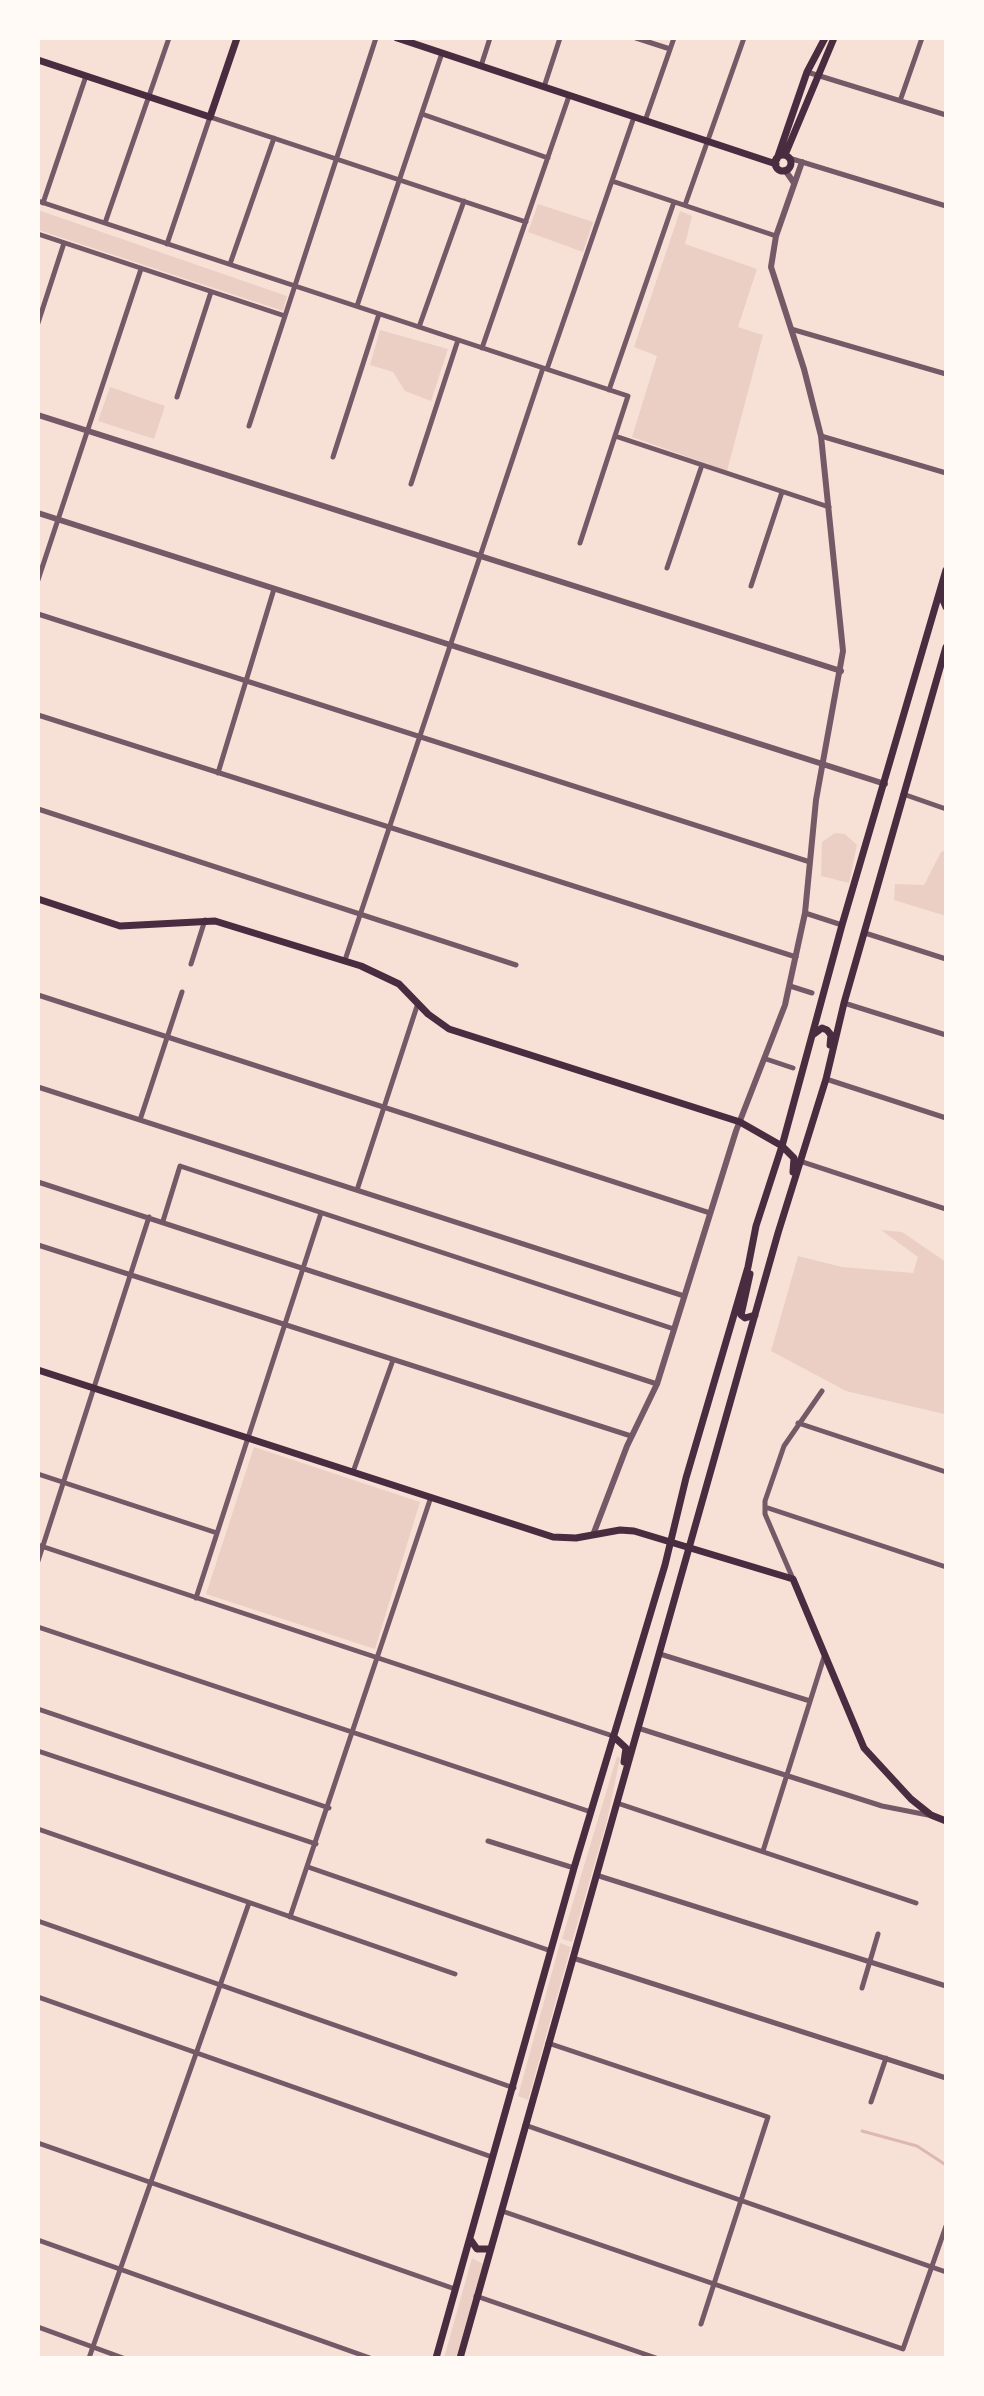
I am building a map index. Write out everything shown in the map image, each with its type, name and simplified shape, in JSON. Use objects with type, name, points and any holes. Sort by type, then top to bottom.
[{"type":"main road","points":[[38,60],[210,117],[237,38]]},
{"type":"main road","points":[[397,38],[776,161],[785,170],[791,165],[787,157],[834,38]]},
{"type":"main road","points":[[776,161],[807,72],[825,38]]},
{"type":"main road","points":[[776,161],[787,157]]},
{"type":"main road","points":[[436,2358],[515,2088],[574,1868],[671,1541],[686,1478],[748,1267],[756,1226],[782,1146],[842,925],[946,570]]},
{"type":"main road","points":[[946,589],[943,600],[946,607]]},
{"type":"main road","points":[[460,2358],[755,1315],[826,1079],[844,1003],[946,647]]},
{"type":"main road","points":[[38,899],[120,926],[205,920],[345,960],[388,978],[449,1029],[740,1122],[782,1146],[794,1161],[791,1190]]},
{"type":"main road","points":[[812,1037],[822,1028],[831,1035],[826,1079]]},
{"type":"main road","points":[[748,1267],[749,1280],[741,1315],[748,1318],[755,1315]]},
{"type":"main road","points":[[38,1370],[553,1537],[569,1539],[634,1531],[793,1579],[864,1748],[903,1792],[931,1815],[946,1821]]},
{"type":"main road","points":[[613,1736],[626,1748],[616,1803]]},
{"type":"main road","points":[[470,2239],[477,2249],[490,2249]]},
{"type":"street","points":[[105,223],[169,38]]},
{"type":"street","points":[[249,426],[376,38]]},
{"type":"street","points":[[481,66],[490,38]]},
{"type":"street","points":[[544,87],[560,38]]},
{"type":"street","points":[[636,38],[670,49]]},
{"type":"street","points":[[645,121],[674,38]]},
{"type":"street","points":[[685,205],[744,38]]},
{"type":"street","points":[[900,101],[922,38]]},
{"type":"street","points":[[357,306],[442,53]]},
{"type":"street","points":[[807,72],[946,115]]},
{"type":"street","points":[[86,76],[41,202],[628,396],[580,543]]},
{"type":"street","points":[[482,348],[569,95]]},
{"type":"street","points":[[422,114],[548,158]]},
{"type":"street","points":[[167,244],[210,117],[526,222]]},
{"type":"street","points":[[345,960],[480,556],[634,117]]},
{"type":"street","points":[[229,264],[274,138]]},
{"type":"street","points":[[787,157],[946,206]]},
{"type":"street","points":[[593,1535],[631,1436],[657,1384],[740,1122],[766,1059],[790,986],[805,913],[822,765],[841,671],[842,641],[821,436],[791,329],[772,278],[776,236],[802,162]]},
{"type":"street","points":[[785,170],[794,183]]},
{"type":"street","points":[[612,181],[776,236]]},
{"type":"street","points":[[419,327],[464,201]]},
{"type":"street","points":[[609,390],[674,202]]},
{"type":"street","points":[[38,234],[285,316]]},
{"type":"street","points":[[38,323],[64,243]]},
{"type":"street","points":[[38,580],[141,269]]},
{"type":"street","points":[[177,397],[211,292]]},
{"type":"street","points":[[333,457],[379,314]]},
{"type":"street","points":[[791,329],[946,374]]},
{"type":"street","points":[[411,484],[458,340]]},
{"type":"street","points":[[38,415],[841,671]]},
{"type":"street","points":[[615,436],[829,507]]},
{"type":"street","points":[[821,436],[946,473]]},
{"type":"street","points":[[667,568],[702,465]]},
{"type":"street","points":[[751,586],[782,492]]},
{"type":"street","points":[[38,513],[885,784]]},
{"type":"street","points":[[218,773],[274,589]]},
{"type":"street","points":[[38,614],[810,862]]},
{"type":"street","points":[[38,715],[796,957]]},
{"type":"street","points":[[903,794],[946,809]]},
{"type":"street","points":[[38,809],[516,965]]},
{"type":"street","points":[[805,913],[842,925]]},
{"type":"street","points":[[191,964],[205,920]]},
{"type":"street","points":[[865,933],[946,959]]},
{"type":"street","points":[[790,986],[812,993]]},
{"type":"street","points":[[140,1120],[182,992]]},
{"type":"street","points":[[38,995],[710,1213]]},
{"type":"street","points":[[357,1190],[418,1003]]},
{"type":"street","points":[[844,1003],[946,1035]]},
{"type":"street","points":[[766,1059],[793,1068]]},
{"type":"street","points":[[826,1079],[946,1118]]},
{"type":"street","points":[[38,1087],[684,1296]]},
{"type":"street","points":[[800,1161],[946,1209]]},
{"type":"street","points":[[163,1221],[180,1166],[674,1329]]},
{"type":"street","points":[[38,1182],[657,1384]]},
{"type":"street","points":[[196,1598],[321,1213]]},
{"type":"street","points":[[38,1561],[40,1546],[149,1217]]},
{"type":"street","points":[[38,1245],[631,1436]]},
{"type":"street","points":[[353,1472],[393,1360]]},
{"type":"street","points":[[793,1579],[764,1507],[779,1456],[822,1391]]},
{"type":"street","points":[[798,1423],[946,1472]]},
{"type":"street","points":[[38,1474],[217,1533]]},
{"type":"street","points":[[290,1917],[355,1731],[431,1497]]},
{"type":"street","points":[[764,1507],[946,1567]]},
{"type":"street","points":[[40,1546],[613,1736]]},
{"type":"street","points":[[38,1627],[591,1812]]},
{"type":"street","points":[[763,1851],[826,1652]]},
{"type":"street","points":[[660,1654],[810,1701]]},
{"type":"street","points":[[38,1709],[329,1808]]},
{"type":"street","points":[[638,1728],[899,1810],[931,1815]]},
{"type":"street","points":[[38,1751],[316,1844]]},
{"type":"street","points":[[616,1803],[916,1903]]},
{"type":"street","points":[[38,1829],[455,1974]]},
{"type":"street","points":[[488,1841],[574,1868]]},
{"type":"street","points":[[308,1867],[551,1951]]},
{"type":"street","points":[[596,1875],[946,1986]]},
{"type":"street","points":[[89,2358],[249,1903]]},
{"type":"street","points":[[38,1921],[515,2088]]},
{"type":"street","points":[[862,1988],[878,1934]]},
{"type":"street","points":[[572,1957],[946,2078]]},
{"type":"street","points":[[38,1997],[493,2157]]},
{"type":"street","points":[[548,2043],[768,2117],[701,2324]]},
{"type":"street","points":[[871,2102],[886,2058]]},
{"type":"street","points":[[525,2125],[946,2272]]},
{"type":"street","points":[[38,2143],[456,2289]]},
{"type":"street","points":[[501,2211],[903,2349],[946,2226]]},
{"type":"street","points":[[38,2240],[370,2358]]},
{"type":"street","points":[[476,2296],[656,2358]]},
{"type":"street","points":[[38,2327],[123,2358]]},
{"type":"shaded area","points":[[538,204],[593,222],[583,252],[528,232]]},
{"type":"shaded area","points":[[38,210],[287,296],[283,311],[38,230]]},
{"type":"shaded area","points":[[680,211],[692,216],[685,244],[757,269],[738,327],[763,335],[727,471],[632,437],[657,356],[634,347]]},
{"type":"shaded area","points":[[380,330],[448,349],[431,401],[405,391],[393,372],[370,365]]},
{"type":"shaded area","points":[[110,387],[165,406],[154,439],[98,421]]},
{"type":"shaded area","points":[[835,833],[845,834],[857,845],[849,883],[821,876],[822,842]]},
{"type":"shaded area","points":[[946,850],[946,916],[894,900],[895,884],[924,885],[941,852]]},
{"type":"shaded area","points":[[881,1230],[902,1232],[946,1262],[944,1414],[846,1391],[771,1351],[798,1256],[842,1267],[913,1273],[918,1257]]},
{"type":"shaded area","points":[[254,1447],[420,1502],[375,1649],[206,1594]]},
{"type":"shaded area","points":[[617,1756],[620,1758],[607,1821],[572,1942],[562,1939]]},
{"type":"shaded area","points":[[560,1943],[571,1947],[528,2100],[518,2096]]},
{"type":"shaded area","points":[[472,2258],[483,2264],[456,2358],[444,2358]]},
{"type":"waterway","points":[[862,2131],[917,2146],[946,2165]]}]
